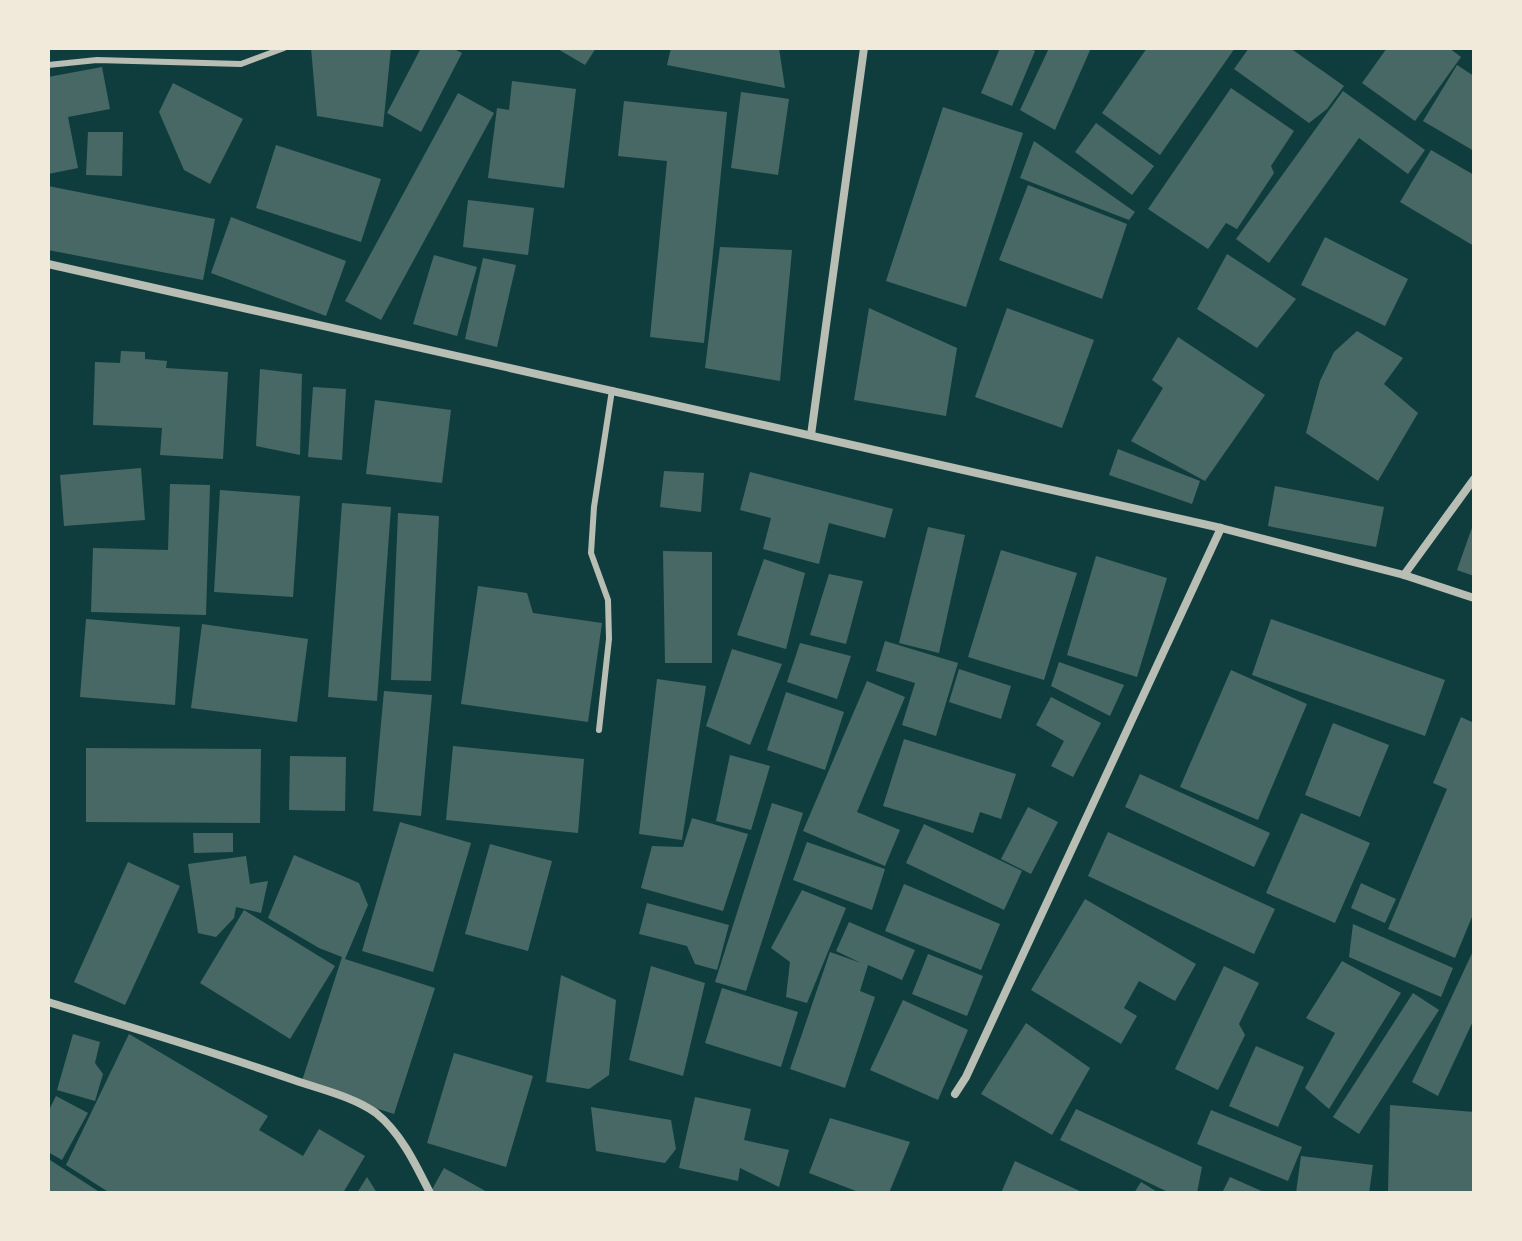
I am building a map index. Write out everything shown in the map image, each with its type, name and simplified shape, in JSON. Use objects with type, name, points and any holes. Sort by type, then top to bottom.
[{"type":"street","points":[[811,435],[864,48]]},
{"type":"street","points":[[48,264],[1221,528],[1404,575],[1474,598]]},
{"type":"street","points":[[1404,575],[1474,479]]},
{"type":"street","points":[[955,1094],[973,1063],[1221,528]]},
{"type":"street","points":[[48,1002],[358,1103],[377,1114],[394,1131],[430,1193]]},
{"type":"lane","points":[[48,65],[97,60],[241,64],[284,48]]},
{"type":"lane","points":[[599,730],[609,639],[608,600],[591,553],[594,507],[612,390]]},
{"type":"building","points":[[311,48],[391,48],[383,127],[317,116]]},
{"type":"building","points":[[421,48],[452,48],[462,53],[421,132],[387,113]]},
{"type":"building","points":[[556,48],[596,48],[585,65]]},
{"type":"building","points":[[671,48],[779,48],[785,88],[667,65]]},
{"type":"building","points":[[1000,48],[1035,51],[1012,106],[981,93]]},
{"type":"building","points":[[1049,48],[1091,48],[1055,130],[1020,110]]},
{"type":"building","points":[[1147,48],[1235,48],[1160,155],[1102,113]]},
{"type":"building","points":[[1249,48],[1290,48],[1344,86],[1327,109],[1309,123],[1234,69]]},
{"type":"building","points":[[1387,48],[1449,48],[1461,57],[1415,121],[1362,83]]},
{"type":"building","points":[[1457,65],[1474,76],[1474,151],[1423,121]]},
{"type":"building","points":[[102,67],[110,109],[68,117],[78,168],[48,174],[48,77]]},
{"type":"building","points":[[512,81],[576,89],[564,188],[488,178],[497,108],[509,110]]},
{"type":"building","points":[[173,83],[243,119],[210,184],[184,170],[159,112]]},
{"type":"building","points":[[1231,88],[1294,131],[1271,166],[1274,173],[1237,229],[1226,223],[1208,249],[1148,209]]},
{"type":"building","points":[[1343,91],[1425,150],[1408,174],[1359,138],[1269,263],[1236,239]]},
{"type":"building","points":[[741,92],[789,99],[778,175],[731,168]]},
{"type":"building","points":[[458,93],[494,113],[381,320],[345,301]]},
{"type":"building","points":[[624,101],[727,112],[704,343],[650,337],[667,161],[618,156]]},
{"type":"building","points":[[943,107],[1023,133],[966,307],[886,281]]},
{"type":"building","points":[[1096,123],[1154,166],[1132,195],[1075,152]]},
{"type":"building","points":[[88,132],[123,132],[122,176],[86,175]]},
{"type":"building","points":[[1034,141],[1135,212],[1129,220],[1020,178]]},
{"type":"building","points":[[276,145],[381,179],[361,242],[256,208]]},
{"type":"building","points":[[1431,150],[1474,175],[1474,246],[1400,202]]},
{"type":"building","points":[[1028,185],[1127,224],[1102,299],[999,260]]},
{"type":"building","points":[[48,186],[215,219],[203,280],[48,250]]},
{"type":"building","points":[[468,200],[534,208],[528,255],[463,247]]},
{"type":"building","points":[[231,217],[346,261],[326,316],[211,273]]},
{"type":"building","points":[[1325,237],[1408,279],[1385,326],[1301,285]]},
{"type":"building","points":[[720,247],[792,250],[780,381],[705,368]]},
{"type":"building","points":[[1227,254],[1296,299],[1257,348],[1197,309]]},
{"type":"building","points":[[434,255],[477,267],[457,336],[413,324]]},
{"type":"building","points":[[483,258],[516,265],[497,347],[465,339]]},
{"type":"building","points":[[869,308],[957,348],[946,416],[854,400]]},
{"type":"building","points":[[1007,308],[1094,340],[1062,428],[975,397]]},
{"type":"building","points":[[1357,331],[1403,358],[1384,384],[1418,413],[1378,481],[1306,433],[1320,381],[1334,352]]},
{"type":"building","points":[[1178,337],[1265,395],[1205,481],[1131,441],[1163,388],[1152,380]]},
{"type":"building","points":[[121,351],[145,352],[145,359],[167,361],[166,368],[228,372],[223,459],[160,455],[162,428],[93,425],[95,362],[120,363]]},
{"type":"building","points":[[260,369],[302,374],[300,455],[256,446]]},
{"type":"building","points":[[313,387],[346,389],[342,460],[308,457]]},
{"type":"building","points":[[375,400],[451,410],[442,483],[366,474]]},
{"type":"building","points":[[1118,449],[1200,481],[1192,504],[1109,475]]},
{"type":"building","points":[[141,468],[145,520],[64,526],[60,475]]},
{"type":"building","points":[[664,471],[704,473],[701,512],[660,507]]},
{"type":"building","points":[[750,472],[893,509],[885,538],[829,523],[819,564],[763,549],[771,518],[740,510]]},
{"type":"building","points":[[170,484],[210,485],[206,615],[91,612],[93,548],[168,550]]},
{"type":"building","points":[[1275,486],[1384,507],[1376,547],[1268,526]]},
{"type":"building","points":[[220,490],[300,496],[293,597],[214,592]]},
{"type":"building","points":[[342,503],[391,507],[377,701],[328,697]]},
{"type":"building","points":[[398,513],[439,516],[431,681],[391,680]]},
{"type":"building","points":[[1474,522],[1474,576],[1457,570]]},
{"type":"building","points":[[928,527],[965,535],[939,653],[899,643]]},
{"type":"building","points":[[1001,550],[1077,573],[1044,680],[968,657]]},
{"type":"building","points":[[663,551],[712,552],[712,663],[665,663]]},
{"type":"building","points":[[1096,556],[1167,578],[1137,677],[1067,655]]},
{"type":"building","points":[[764,559],[805,573],[786,649],[737,635]]},
{"type":"building","points":[[829,574],[863,581],[846,644],[810,635]]},
{"type":"building","points":[[478,586],[527,593],[533,613],[602,623],[588,722],[461,704]]},
{"type":"building","points":[[86,619],[180,627],[175,705],[80,697]]},
{"type":"building","points":[[1271,619],[1445,680],[1425,736],[1252,675]]},
{"type":"building","points":[[202,624],[308,639],[297,722],[191,708]]},
{"type":"building","points":[[885,641],[958,663],[936,736],[902,725],[915,683],[876,671]]},
{"type":"building","points":[[800,643],[851,656],[837,699],[787,682]]},
{"type":"building","points":[[732,649],[782,664],[750,745],[706,726]]},
{"type":"building","points":[[1059,662],[1124,685],[1110,716],[1051,686]]},
{"type":"building","points":[[959,669],[1011,686],[1001,719],[949,702]]},
{"type":"building","points":[[1231,670],[1307,704],[1258,820],[1180,787]]},
{"type":"building","points":[[657,679],[706,686],[682,840],[639,834]]},
{"type":"building","points":[[867,681],[905,697],[857,812],[900,830],[885,866],[803,831]]},
{"type":"building","points":[[384,691],[432,695],[421,816],[373,811]]},
{"type":"building","points":[[786,692],[844,712],[825,770],[767,750]]},
{"type":"building","points":[[1051,697],[1101,723],[1073,777],[1051,766],[1064,741],[1036,725]]},
{"type":"building","points":[[1461,717],[1474,723],[1474,912],[1455,958],[1388,929],[1447,789],[1433,783]]},
{"type":"building","points":[[1333,723],[1389,745],[1360,817],[1305,795]]},
{"type":"building","points":[[904,739],[1016,774],[1001,819],[980,812],[973,833],[883,806]]},
{"type":"building","points":[[453,746],[584,759],[578,833],[446,820]]},
{"type":"building","points":[[86,748],[261,749],[260,823],[86,822]]},
{"type":"building","points":[[730,755],[770,766],[751,830],[716,821]]},
{"type":"building","points":[[290,756],[346,757],[345,811],[289,810]]},
{"type":"building","points":[[1140,774],[1270,833],[1254,867],[1125,807]]},
{"type":"building","points":[[772,803],[803,813],[746,991],[715,982]]},
{"type":"building","points":[[1028,807],[1058,822],[1031,874],[1001,859]]},
{"type":"building","points":[[1301,813],[1370,843],[1335,923],[1266,893]]},
{"type":"building","points":[[692,818],[748,834],[723,911],[641,888],[652,846],[683,847]]},
{"type":"building","points":[[400,822],[471,843],[433,972],[362,951]]},
{"type":"building","points":[[924,824],[1022,871],[1004,910],[906,863]]},
{"type":"building","points":[[1108,832],[1275,909],[1254,954],[1088,876]]},
{"type":"building","points":[[193,833],[233,833],[233,852],[194,853]]},
{"type":"building","points":[[807,842],[885,869],[872,910],[793,880]]},
{"type":"building","points":[[490,844],[552,861],[528,951],[465,934]]},
{"type":"building","points":[[294,855],[359,883],[368,905],[345,959],[435,988],[394,1114],[301,1084],[342,957],[319,948],[268,918]]},
{"type":"building","points":[[246,856],[250,884],[268,881],[261,913],[236,907],[234,918],[216,937],[198,933],[188,864]]},
{"type":"building","points":[[128,862],[180,886],[125,1005],[74,982]]},
{"type":"building","points":[[1361,883],[1396,899],[1385,923],[1351,908]]},
{"type":"building","points":[[904,884],[1000,924],[981,970],[885,931]]},
{"type":"building","points":[[802,890],[846,908],[807,1003],[786,997],[790,962],[771,948]]},
{"type":"building","points":[[1085,899],[1196,964],[1175,1001],[1139,981],[1124,1008],[1137,1016],[1121,1044],[1031,990]]},
{"type":"building","points":[[647,903],[729,925],[717,970],[695,964],[687,946],[639,934]]},
{"type":"building","points":[[244,910],[335,966],[290,1039],[200,983]]},
{"type":"building","points":[[849,922],[915,950],[902,980],[868,965],[860,991],[875,997],[845,1088],[790,1069],[830,952],[861,963],[836,951]]},
{"type":"building","points":[[1353,924],[1453,968],[1441,997],[1349,957]]},
{"type":"building","points":[[1474,949],[1474,1019],[1438,1096],[1412,1082]]},
{"type":"building","points":[[928,954],[983,976],[967,1016],[912,994]]},
{"type":"building","points":[[1342,961],[1401,993],[1329,1109],[1305,1088],[1335,1033],[1306,1018]]},
{"type":"building","points":[[651,966],[705,983],[683,1076],[629,1060]]},
{"type":"building","points":[[1224,966],[1259,983],[1239,1024],[1245,1035],[1218,1090],[1175,1069]]},
{"type":"building","points":[[561,975],[616,1000],[609,1075],[589,1089],[546,1082]]},
{"type":"building","points":[[722,988],[798,1012],[781,1067],[705,1043]]},
{"type":"building","points":[[1413,993],[1439,1010],[1359,1134],[1333,1117]]},
{"type":"building","points":[[903,1000],[968,1030],[938,1100],[870,1070]]},
{"type":"building","points":[[1026,1023],[1090,1068],[1052,1135],[981,1094]]},
{"type":"building","points":[[73,1034],[100,1042],[95,1063],[103,1074],[95,1101],[57,1090]]},
{"type":"building","points":[[129,1034],[268,1116],[259,1130],[303,1156],[319,1129],[365,1156],[343,1193],[110,1193],[66,1165]]},
{"type":"building","points":[[1256,1046],[1304,1067],[1278,1127],[1229,1106]]},
{"type":"building","points":[[454,1053],[533,1076],[506,1167],[427,1143]]},
{"type":"building","points":[[56,1096],[88,1113],[62,1160],[48,1152],[48,1112]]},
{"type":"building","points":[[695,1097],[751,1109],[744,1140],[789,1150],[779,1187],[740,1168],[738,1181],[679,1168]]},
{"type":"building","points":[[1390,1105],[1474,1112],[1474,1193],[1388,1193]]},
{"type":"building","points":[[591,1107],[671,1120],[676,1149],[665,1163],[596,1151]]},
{"type":"building","points":[[1076,1109],[1202,1167],[1197,1193],[1170,1193],[1060,1140]]},
{"type":"building","points":[[1211,1110],[1302,1147],[1288,1181],[1197,1144]]},
{"type":"building","points":[[830,1118],[910,1142],[889,1193],[861,1193],[809,1173]]},
{"type":"building","points":[[1301,1156],[1373,1165],[1369,1193],[1296,1193]]},
{"type":"building","points":[[50,1160],[101,1193],[48,1193]]},
{"type":"building","points":[[1015,1161],[1084,1193],[1001,1193]]},
{"type":"building","points":[[444,1168],[489,1193],[430,1193]]},
{"type":"building","points":[[367,1177],[377,1193],[357,1193]]},
{"type":"building","points":[[1230,1177],[1266,1193],[1222,1193]]},
{"type":"building","points":[[1141,1182],[1159,1193],[1134,1193]]}]
